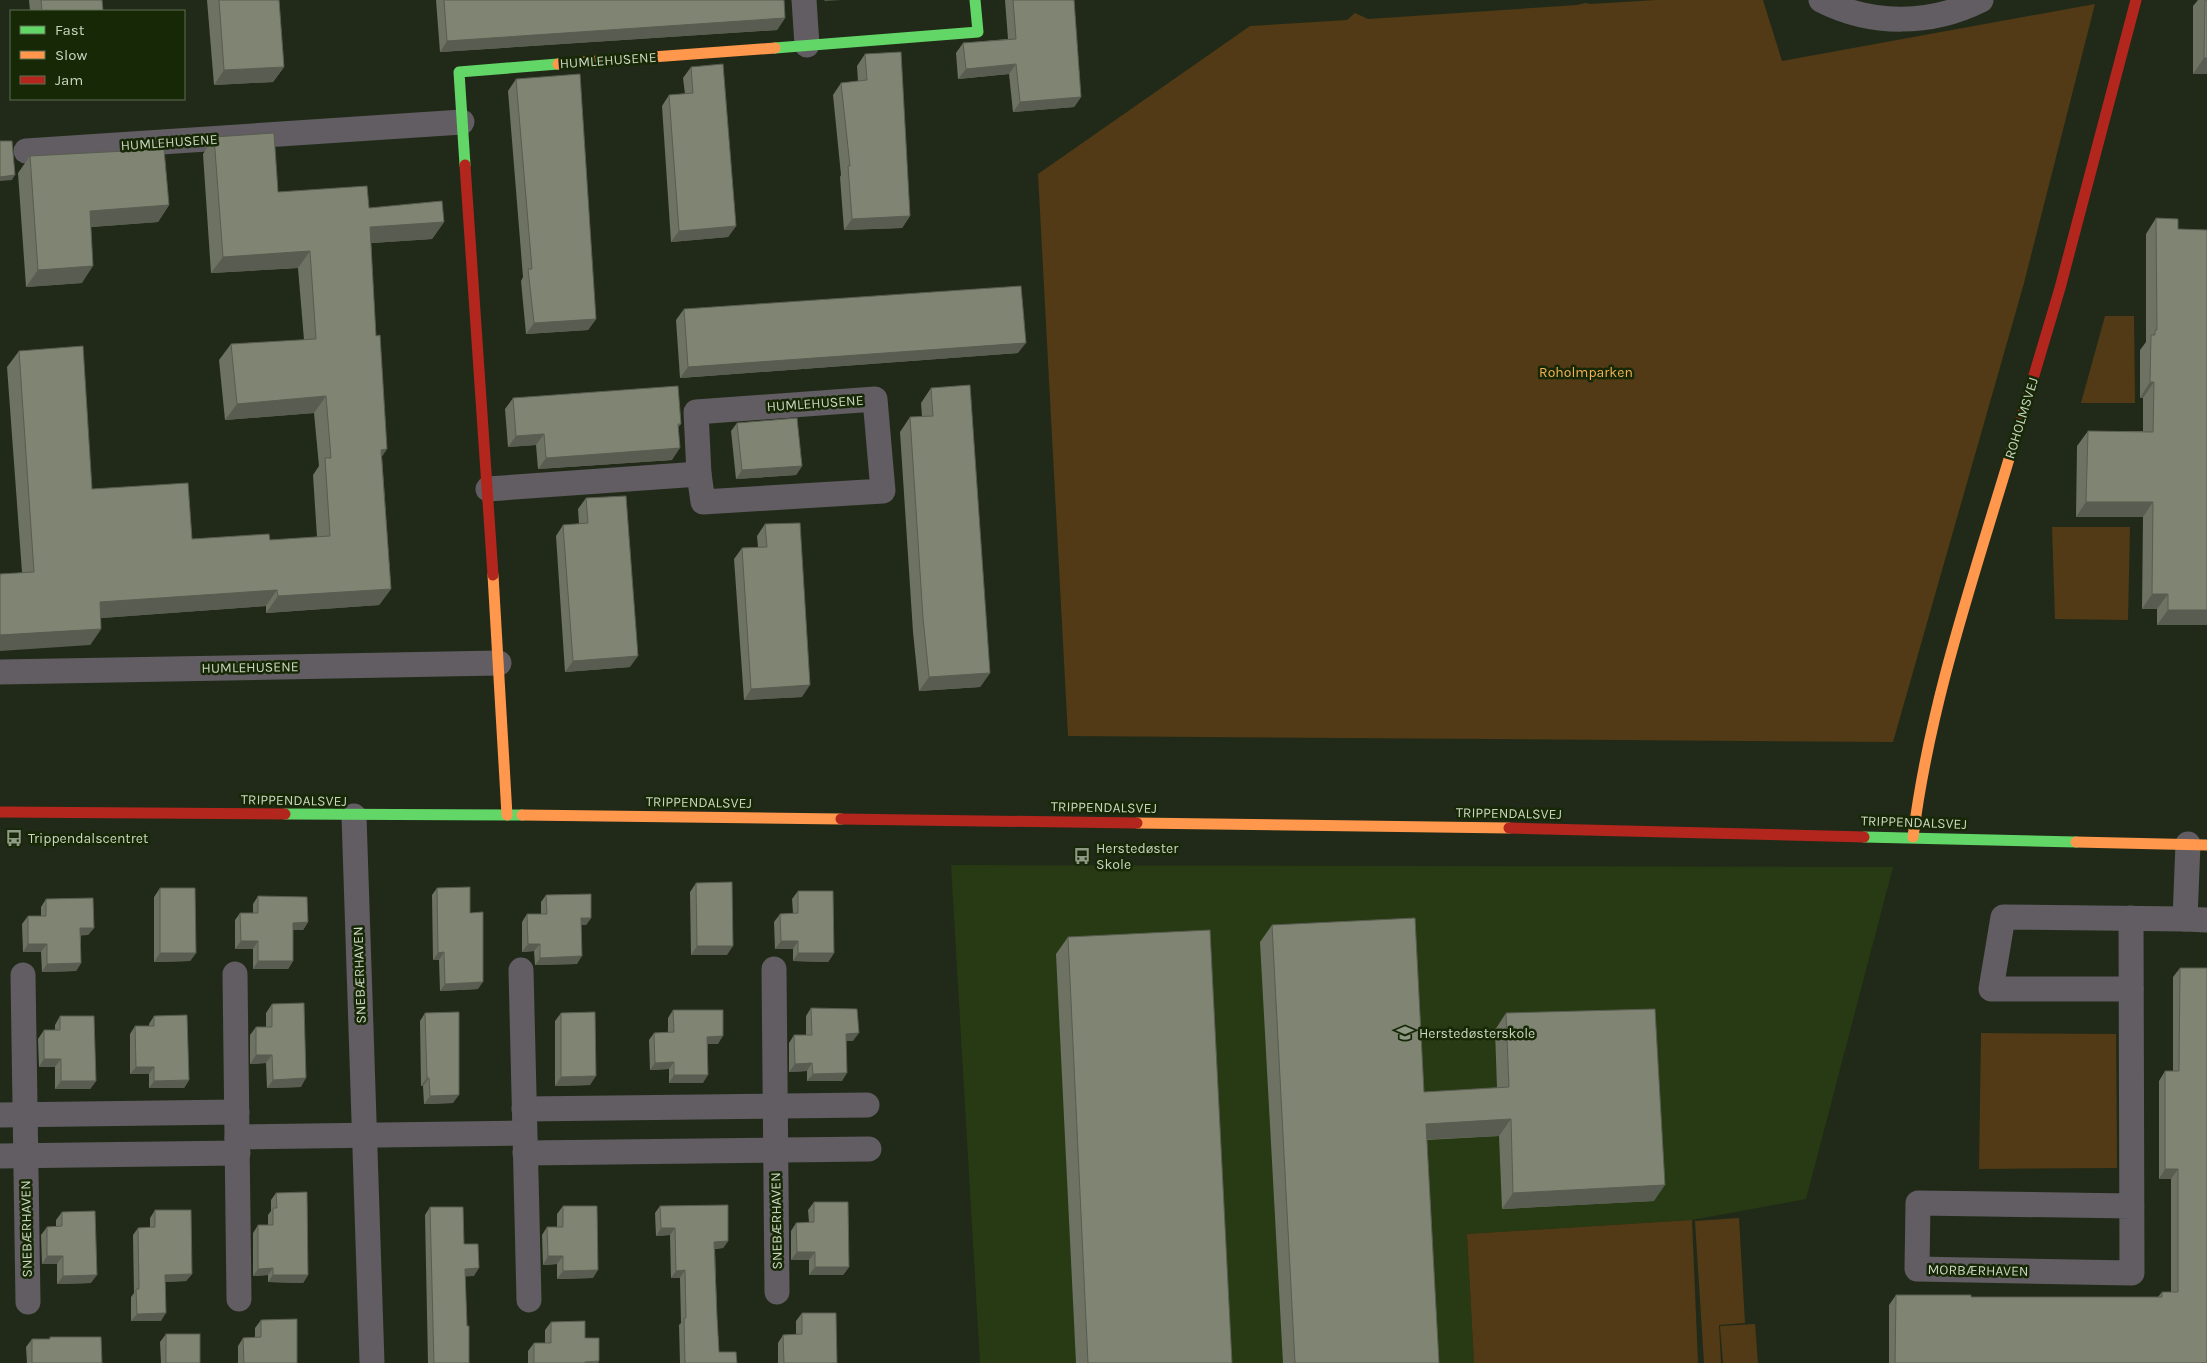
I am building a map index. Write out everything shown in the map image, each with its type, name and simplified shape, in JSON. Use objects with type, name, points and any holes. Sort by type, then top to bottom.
[{"type":"street","points":[[804,0],[808,45]]},
{"type":"street","name":"HUMLEHUSENE","points":[[507,815],[488,489],[460,72],[978,32],[975,0]]},
{"type":"street","points":[[1821,0],[1868,17],[1906,20],[1939,16],[1982,0]]},
{"type":"street","name":"ROHOLMSVEJ","points":[[1913,837],[1919,789],[1956,635],[2060,288],[2136,0]]},
{"type":"street","name":"HUMLEHUSENE","points":[[26,151],[462,122]]},
{"type":"street","name":"HUMLEHUSENE","points":[[875,398],[883,491],[704,502],[699,474],[696,412],[875,398]]},
{"type":"street","points":[[488,489],[699,474]]},
{"type":"street","name":"HUMLEHUSENE","points":[[0,672],[499,663]]},
{"type":"street","name":"TRIPPENDALSVEJ","points":[[0,812],[354,816],[507,815],[1559,829],[2197,845]]},
{"type":"street","name":"SNEBÆRHAVEN","points":[[354,816],[372,1363]]},
{"type":"street","points":[[2131,989],[1991,989],[2003,917],[2196,919],[2197,845]]},
{"type":"street","name":"MORBÆRHAVEN","points":[[2131,918],[2131,989],[2132,1206],[2132,1273],[1917,1269],[1918,1203],[2132,1206]]},
{"type":"street","name":"SNEBÆRHAVEN","points":[[774,969],[777,1292]]},
{"type":"street","points":[[521,970],[528,1300]]},
{"type":"street","points":[[235,974],[239,1299]]},
{"type":"street","name":"SNEBÆRHAVEN","points":[[22,975],[28,1302]]},
{"type":"street","points":[[0,1156],[238,1145],[364,1135],[524,1132],[774,1106],[867,1105]]},
{"type":"street","points":[[0,1115],[237,1112]]},
{"type":"street","points":[[524,1132],[775,1150],[869,1148]]},
{"type":"shaded area","name":"Herstedøsterskole","points":[[951,865],[1893,867],[1806,1199],[1692,1220],[1467,1234],[1474,1363],[980,1363]]},
{"type":"green space","name":"Roholmparken","points":[[1656,0],[1763,0],[1782,61],[2095,4],[2024,283],[1893,742],[1068,736],[1038,174],[1250,26],[1347,20],[1355,13],[1368,19],[1585,3]]},
{"type":"green space","points":[[2105,316],[2134,316],[2135,403],[2081,403]]},
{"type":"green space","points":[[2052,527],[2130,527],[2128,620],[2055,619]]},
{"type":"green space","points":[[1981,1033],[2116,1034],[2117,1168],[1979,1169]]},
{"type":"green space","points":[[1739,1218],[1745,1323],[1719,1325],[1721,1363],[1704,1363],[1695,1221]]},
{"type":"green space","points":[[1692,1220],[1698,1363],[1474,1363],[1467,1234]]},
{"type":"green space","points":[[1755,1324],[1758,1363],[1723,1363],[1720,1326]]},
{"type":"building","points":[[41,0],[102,0],[103,10],[42,10]]},
{"type":"building","points":[[219,0],[279,0],[284,67],[224,70]]},
{"type":"building","points":[[444,0],[784,0],[785,18],[447,41]]},
{"type":"building","points":[[1013,0],[1074,0],[1081,97],[1020,102],[1016,64],[966,69],[963,43],[1016,39]]},
{"type":"building","points":[[2205,0],[2207,0],[2207,58],[2204,58]]},
{"type":"building","points":[[901,52],[910,216],[852,219],[848,166],[850,166],[841,83],[867,80],[865,54]]},
{"type":"building","points":[[723,64],[736,226],[679,231],[669,95],[693,93],[691,67]]},
{"type":"building","points":[[580,74],[596,319],[534,323],[528,269],[532,269],[516,79]]},
{"type":"building","points":[[274,133],[278,192],[367,186],[369,208],[442,201],[444,222],[370,227],[376,336],[380,335],[387,449],[381,450],[391,589],[278,596],[277,590],[100,602],[101,629],[0,635],[0,574],[34,572],[19,351],[83,346],[92,489],[188,483],[192,539],[269,534],[270,540],[330,536],[325,458],[331,458],[326,396],[237,404],[231,344],[316,339],[310,251],[223,257],[214,137]]},
{"type":"building","points":[[0,141],[12,141],[15,175],[0,177]]},
{"type":"building","points":[[164,149],[169,205],[90,211],[93,266],[38,270],[30,156]]},
{"type":"building","points":[[2156,218],[2178,219],[2178,229],[2207,230],[2207,610],[2168,610],[2168,594],[2152,594],[2153,502],[2086,502],[2088,431],[2153,432],[2154,382],[2150,382],[2151,335],[2155,335],[2155,330],[2157,330]]},
{"type":"building","points":[[1021,286],[1026,343],[688,367],[684,309]]},
{"type":"building","points":[[970,385],[990,673],[929,677],[923,618],[910,417],[933,416],[931,388]]},
{"type":"building","points":[[678,386],[681,424],[678,424],[680,448],[546,458],[544,434],[516,436],[513,398]]},
{"type":"building","points":[[797,418],[802,466],[742,470],[737,423]]},
{"type":"building","points":[[626,496],[638,656],[573,661],[563,525],[588,523],[586,498]]},
{"type":"building","points":[[800,523],[810,685],[751,689],[742,548],[767,547],[765,524]]},
{"type":"building","points":[[732,882],[733,946],[697,946],[696,883]]},
{"type":"building","points":[[470,887],[470,913],[483,912],[483,982],[445,984],[444,952],[438,953],[437,888]]},
{"type":"building","points":[[160,888],[195,888],[196,953],[160,953]]},
{"type":"building","points":[[798,891],[833,891],[834,953],[798,953],[798,941],[781,941],[780,914],[798,913]]},
{"type":"building","points":[[591,894],[591,918],[581,918],[582,956],[540,958],[540,944],[528,944],[527,914],[547,914],[546,895]]},
{"type":"building","points":[[258,896],[307,897],[308,922],[293,923],[293,961],[258,961],[258,941],[241,941],[240,913],[258,913]]},
{"type":"building","points":[[93,898],[94,928],[80,928],[81,963],[47,964],[47,944],[28,944],[28,916],[46,916],[46,899]]},
{"type":"building","points":[[1415,918],[1424,1092],[1509,1087],[1506,1013],[1655,1009],[1665,1185],[1513,1193],[1511,1119],[1426,1124],[1439,1363],[1295,1363],[1272,925]]},
{"type":"building","points":[[1210,930],[1232,1363],[1088,1363],[1068,937]]},
{"type":"building","points":[[2180,968],[2207,968],[2207,1363],[1895,1363],[1896,1295],[2162,1297],[2162,1292],[2178,1292],[2178,1169],[2165,1169],[2165,1071],[2179,1071]]},
{"type":"building","points":[[304,1003],[306,1078],[273,1080],[272,1055],[256,1055],[256,1027],[272,1027],[272,1004]]},
{"type":"building","points":[[811,1008],[857,1009],[859,1033],[846,1034],[847,1073],[813,1074],[812,1063],[795,1064],[794,1035],[812,1035]]},
{"type":"building","points":[[673,1010],[723,1010],[723,1036],[707,1037],[708,1075],[674,1075],[674,1062],[655,1063],[654,1033],[674,1032]]},
{"type":"building","points":[[459,1012],[459,1095],[430,1096],[429,1078],[427,1078],[425,1013]]},
{"type":"building","points":[[595,1012],[596,1076],[561,1077],[561,1013]]},
{"type":"building","points":[[187,1015],[189,1080],[154,1081],[154,1067],[136,1067],[135,1026],[154,1026],[154,1016]]},
{"type":"building","points":[[60,1016],[94,1016],[96,1081],[61,1081],[61,1059],[44,1059],[44,1030],[60,1030]]},
{"type":"building","points":[[307,1192],[308,1275],[273,1275],[273,1268],[258,1269],[258,1225],[273,1225],[273,1208],[277,1208],[276,1193]]},
{"type":"building","points":[[814,1202],[848,1202],[849,1267],[815,1267],[815,1252],[797,1252],[796,1223],[814,1222]]},
{"type":"building","points":[[728,1205],[728,1241],[714,1242],[717,1317],[719,1352],[736,1352],[737,1363],[685,1363],[685,1270],[676,1271],[675,1228],[661,1228],[660,1206]]},
{"type":"building","points":[[563,1206],[597,1206],[598,1270],[563,1271],[563,1256],[548,1256],[547,1227],[563,1227]]},
{"type":"building","points":[[430,1207],[463,1207],[464,1244],[478,1244],[479,1268],[465,1269],[467,1326],[469,1326],[469,1363],[434,1363]]},
{"type":"building","points":[[155,1210],[191,1210],[192,1274],[165,1275],[166,1313],[137,1314],[136,1289],[139,1289],[138,1228],[155,1227]]},
{"type":"building","points":[[95,1211],[97,1275],[63,1276],[63,1256],[47,1256],[47,1227],[62,1226],[62,1212]]},
{"type":"building","points":[[802,1313],[836,1313],[837,1363],[784,1363],[783,1335],[802,1334]]},
{"type":"building","points":[[297,1319],[297,1363],[244,1363],[243,1338],[261,1337],[261,1320]]},
{"type":"building","points":[[585,1321],[585,1338],[599,1338],[599,1361],[585,1363],[534,1363],[534,1343],[551,1343],[551,1322]]},
{"type":"building","points":[[166,1334],[200,1334],[200,1363],[166,1363]]},
{"type":"building","points":[[50,1337],[101,1337],[102,1363],[32,1363],[32,1339],[50,1339]]},
{"type":"traffic: fast","points":[[775,48],[978,32],[975,0]]},
{"type":"traffic: fast","points":[[465,165],[459,72],[558,64]]},
{"type":"traffic: fast","points":[[285,814],[522,815]]},
{"type":"traffic: fast","points":[[1864,837],[2076,842]]},
{"type":"traffic: slow","points":[[558,64],[775,48]]},
{"type":"traffic: slow","points":[[1913,837],[1921,786],[1942,686],[2015,439]]},
{"type":"traffic: slow","points":[[493,575],[507,815]]},
{"type":"traffic: slow","points":[[522,815],[841,819]]},
{"type":"traffic: slow","points":[[1137,823],[1509,828]]},
{"type":"traffic: slow","points":[[2076,842],[2207,845]]},
{"type":"traffic: jam","points":[[2015,439],[2060,288],[2136,0]]},
{"type":"traffic: jam","points":[[465,165],[493,575]]},
{"type":"traffic: jam","points":[[0,812],[285,814]]},
{"type":"traffic: jam","points":[[841,819],[1137,823]]},
{"type":"traffic: jam","points":[[1509,828],[1864,837]]},
{"type":"place","name":"Trippendalscentret","points":[[14,838]]},
{"type":"place","name":"Herstedøster Skole","points":[[1082,856]]},
{"type":"place","name":"Herstedøsterskole","points":[[1405,1033]]}]
